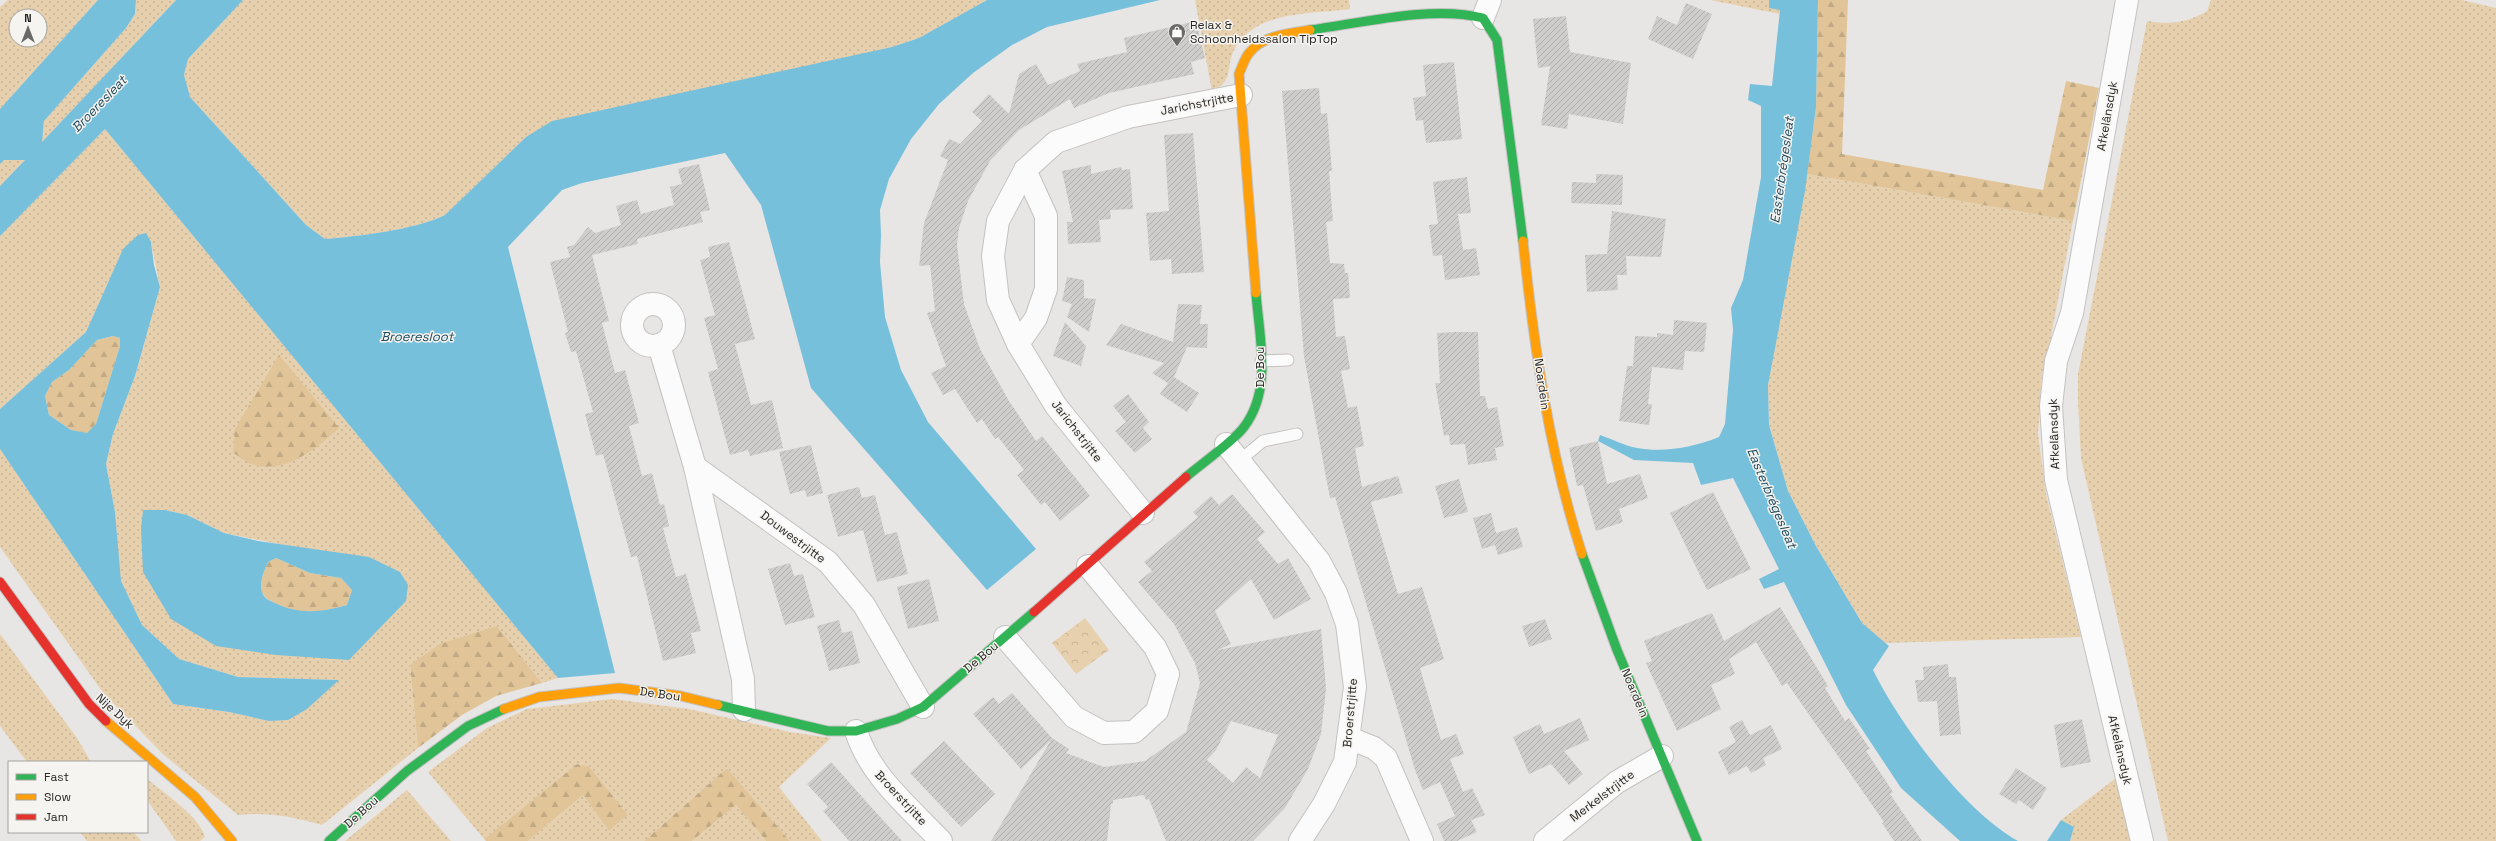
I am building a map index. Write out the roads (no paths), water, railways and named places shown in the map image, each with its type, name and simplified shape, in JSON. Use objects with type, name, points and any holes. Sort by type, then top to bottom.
[{"type":"street","name":"Afkelânsdyk","points":[[2127,0],[2072,313],[2056,361],[2051,406],[2056,480],[2142,841]]},
{"type":"street","name":"Jarichstrjitte","points":[[1143,513],[1056,406],[1018,344],[998,300],[993,256],[998,221],[1025,170],[1056,142],[1064,139],[1128,117],[1241,95],[1239,74],[1249,52],[1263,41],[1290,33],[1428,14],[1463,13],[1487,9]]},
{"type":"street","name":"Noardein","points":[[1487,9],[1497,40],[1501,63],[1543,398],[1554,455],[1588,578],[1604,622],[1698,841]]},
{"type":"street","name":"De Bou","points":[[329,841],[408,771],[468,726],[515,704],[539,697],[619,688],[681,696],[828,731],[856,731],[897,719],[923,707],[1088,566],[1143,513],[1233,452],[1254,410],[1261,390],[1261,361],[1241,95]]},
{"type":"street","points":[[1018,344],[1036,318],[1046,289],[1046,216],[1025,170]]},
{"type":"street","points":[[660,345],[695,467],[743,678],[744,710]]},
{"type":"street","name":"Broerstrjitte","points":[[1233,452],[1319,561],[1336,592],[1347,624],[1355,688],[1345,762],[1324,804],[1300,841]]},
{"type":"street","name":"Douwestrjitte","points":[[695,467],[828,562],[864,605],[923,707]]},
{"type":"street","name":"De Bou","points":[[1005,637],[1074,716],[1104,733],[1134,732],[1157,711],[1168,674],[1155,647],[1088,566]]},
{"type":"street","name":"Nije Dyk","points":[[0,582],[89,704],[107,723],[142,750],[196,797],[232,841]]},
{"type":"street","name":"Broerstrjitte","points":[[856,731],[861,748],[875,772],[941,841]]},
{"type":"street","points":[[1349,738],[1374,748],[1386,758],[1422,841]]},
{"type":"street","name":"Merkelstrjitte","points":[[1545,841],[1617,782],[1662,756]]},
{"type":"lane","points":[[1261,361],[1288,360]]},
{"type":"lane","points":[[1233,452],[1263,441],[1297,434]]},
{"type":"water","name":"Broeresloot","points":[[98,0],[136,0],[135,14],[126,28],[44,121],[42,142],[176,0],[243,0],[188,59],[184,75],[190,97],[306,225],[325,239],[370,234],[418,225],[445,215],[526,137],[552,121],[892,47],[919,38],[987,0],[1160,0],[1047,27],[1012,45],[973,73],[939,104],[911,139],[889,179],[880,210],[880,262],[885,317],[901,370],[928,422],[1036,549],[987,590],[811,388],[761,205],[725,153],[582,183],[562,190],[508,247],[615,673],[558,678],[105,129],[0,236],[0,186],[25,160],[4,160],[0,164],[0,109]]},
{"type":"water","name":"Easterbrégesleat","points":[[1769,0],[1818,0],[1816,107],[1805,191],[1768,385],[1769,425],[1788,491],[1816,546],[1862,623],[1889,646],[1873,670],[1899,716],[1935,765],[1956,788],[1976,809],[1997,827],[2018,841],[1960,841],[1901,788],[1846,705],[1784,582],[1764,589],[1759,579],[1779,569],[1733,478],[1701,485],[1693,463],[1634,460],[1598,441],[1600,435],[1637,448],[1658,450],[1679,448],[1700,444],[1719,437],[1725,424],[1733,330],[1731,308],[1743,280],[1761,177],[1761,106],[1748,100],[1750,84],[1772,86],[1780,10],[1769,8]]},
{"type":"water","points":[[146,233],[151,242],[154,265],[160,287],[135,376],[113,434],[106,464],[115,512],[121,581],[142,625],[179,659],[238,677],[339,680],[307,709],[288,720],[269,721],[229,712],[173,704],[0,449],[0,409],[86,332],[123,249],[138,235]],"holes":[[[113,336],[120,338],[120,346],[96,424],[87,433],[71,430],[49,415],[45,396],[52,382],[69,370],[97,340]]]},
{"type":"water","points":[[143,510],[165,510],[187,515],[224,533],[258,541],[369,557],[400,572],[408,585],[406,601],[349,660],[276,655],[216,646],[171,619],[143,572],[141,529]],"holes":[[[276,558],[310,573],[341,578],[352,590],[347,605],[320,611],[302,611],[284,607],[267,599],[263,594],[261,584],[264,573],[268,562]]]},
{"type":"water","points":[[2061,820],[2074,827],[2070,841],[2047,841]]},
{"type":"place","name":"Relax & Schoonheidssalon TipTop","points":[[1177,47]]},
{"type":"water label","name":"Broeresleat","points":[[99,104]]}]
